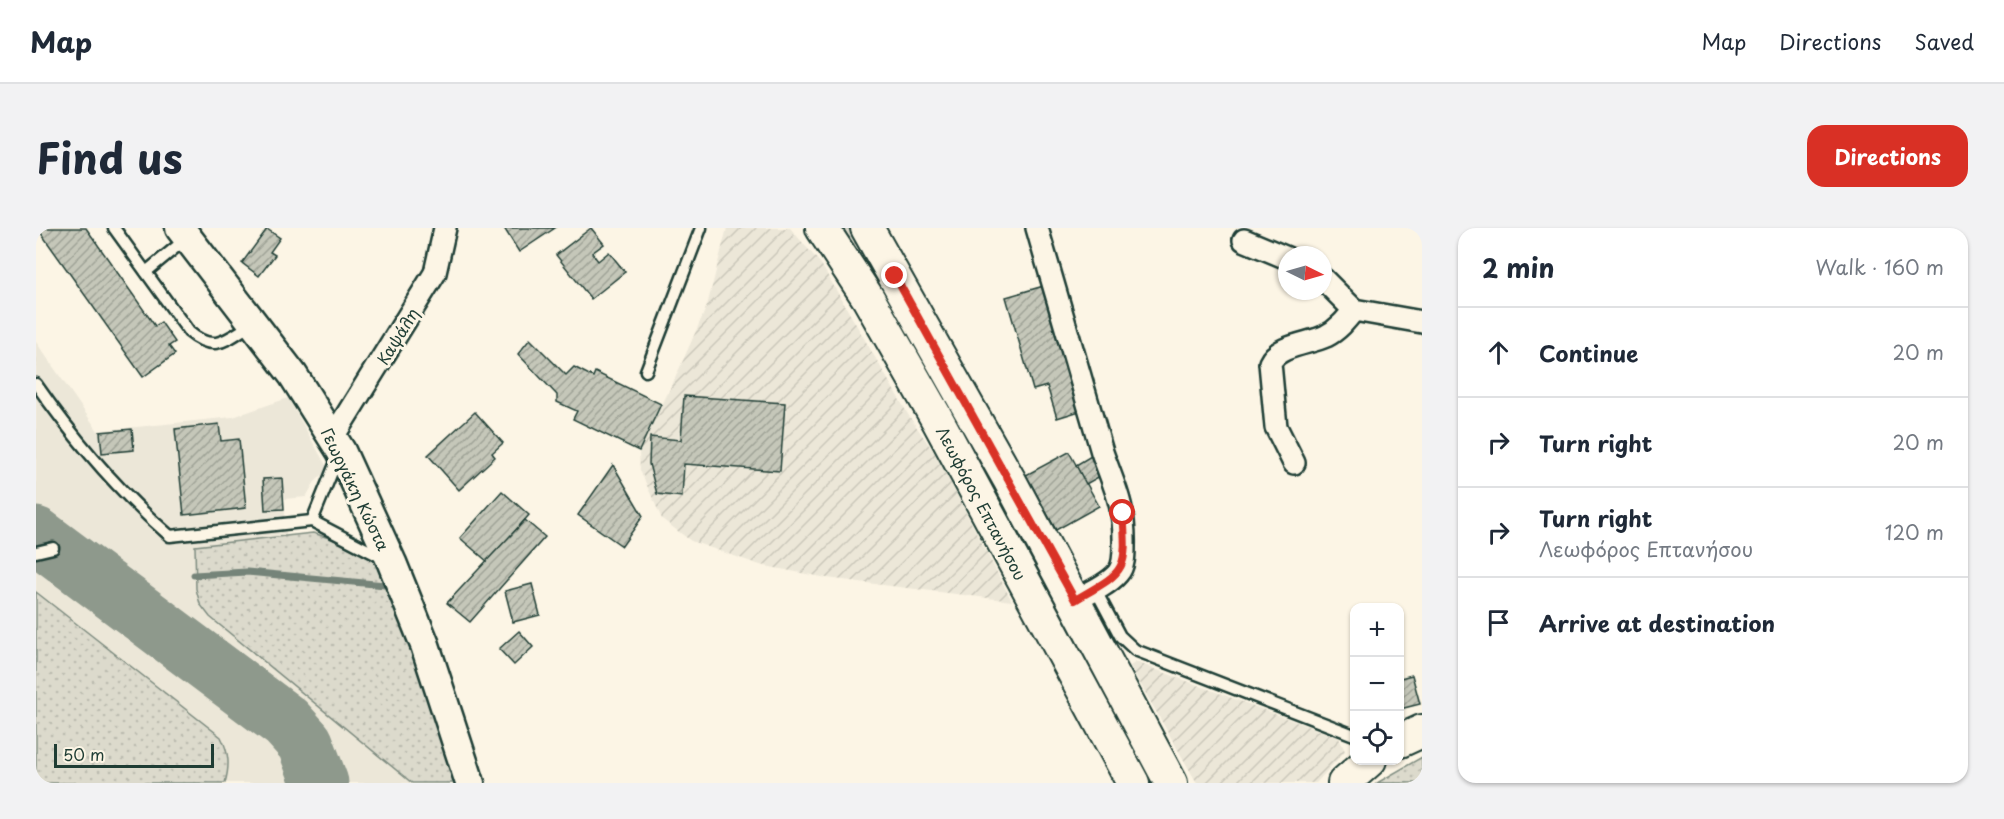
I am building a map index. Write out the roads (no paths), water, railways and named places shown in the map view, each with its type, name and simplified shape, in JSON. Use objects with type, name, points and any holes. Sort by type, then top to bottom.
[{"type":"main road","name":"Λεωφόρος Επτανήσου","points":[[822,228],[897,348],[1133,783]]},
{"type":"main road","name":"Λεωφόρος Επτανήσου","points":[[867,228],[1085,595],[1171,783]]},
{"type":"main road","name":"Γεωργάκη Κώστα","points":[[184,233],[314,405],[337,444],[392,563],[425,645],[470,783]]},
{"type":"main road","points":[[1404,739],[1422,730]]},
{"type":"main road","points":[[1344,783],[1364,765]]},
{"type":"street","name":"Καψάλη","points":[[337,444],[435,273],[445,228]]},
{"type":"street","points":[[1037,228],[1102,452],[1115,483],[1123,513],[1124,551],[1121,569],[1085,595]]},
{"type":"street","points":[[1245,240],[1278,254]]},
{"type":"street","points":[[1332,288],[1354,310],[1422,322]]},
{"type":"street","points":[[1294,463],[1276,427],[1270,363],[1280,352],[1326,336],[1339,327],[1354,310]]},
{"type":"lane","points":[[114,228],[189,332],[201,342],[211,345],[220,343],[254,323]]},
{"type":"lane","points":[[646,371],[701,228]]},
{"type":"lane","points":[[146,272],[184,233]]},
{"type":"lane","points":[[36,384],[78,443],[146,515],[170,536],[312,521],[392,563]]},
{"type":"lane","points":[[312,521],[337,444]]},
{"type":"lane","points":[[36,552],[54,548]]},
{"type":"lane","points":[[1085,595],[1135,650],[1350,733]]},
{"type":"waterway","points":[[194,575],[247,572],[385,585]]}]
